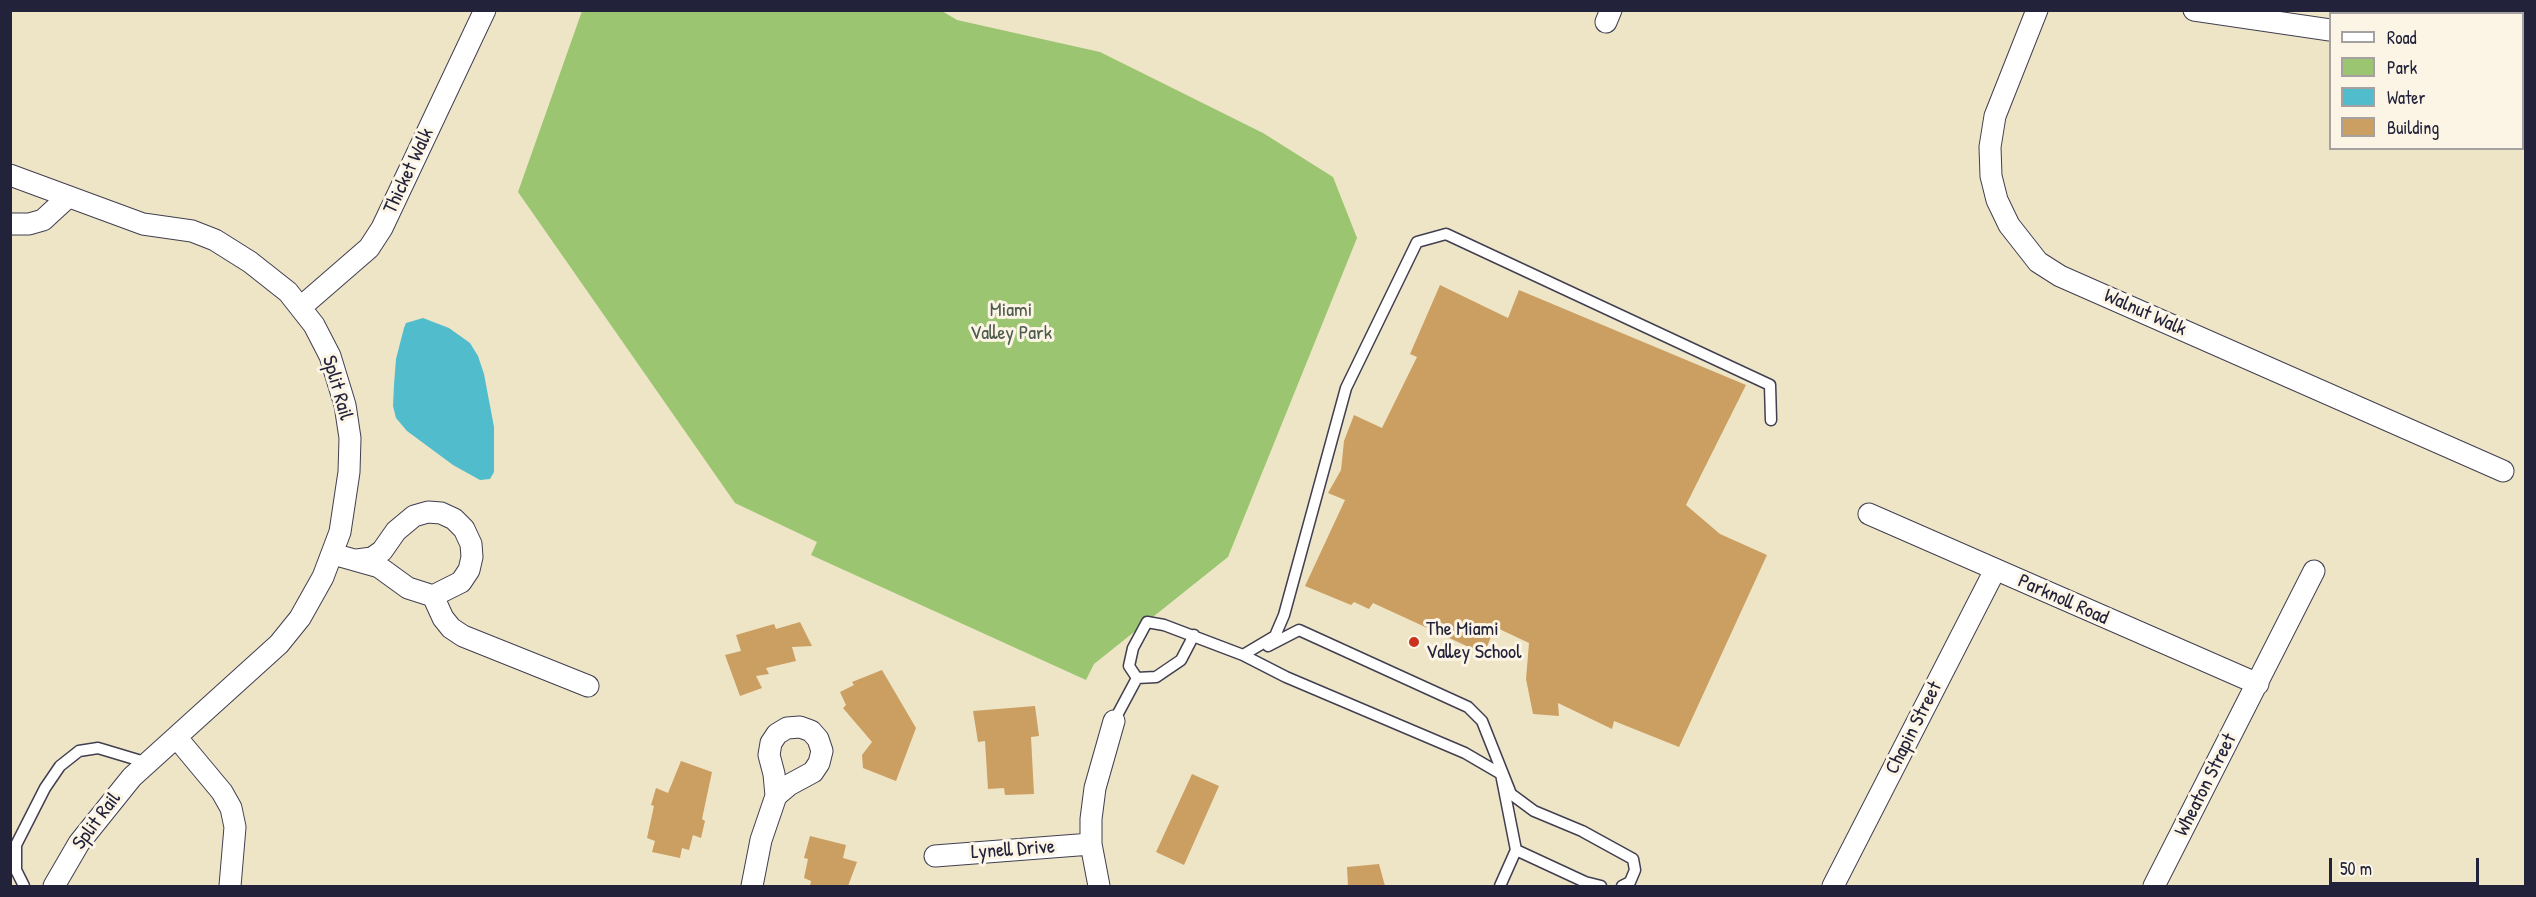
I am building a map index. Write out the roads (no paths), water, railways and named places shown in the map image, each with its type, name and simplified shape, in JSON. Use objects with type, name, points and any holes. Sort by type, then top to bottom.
[{"type":"street","name":"Thicket Walk","points":[[302,307],[369,248],[382,228],[485,10]]},
{"type":"street","name":"Walnut Walk","points":[[2037,10],[1995,116],[1990,147],[1991,176],[1997,200],[2009,225],[2038,262],[2060,276],[2503,471]]},
{"type":"street","points":[[2194,10],[2329,30]]},
{"type":"street","name":"Split Rail","points":[[10,175],[143,224],[180,228],[215,240],[250,262],[288,292],[314,325],[330,356],[345,405],[350,438],[350,472],[344,515],[333,554],[300,618],[279,644],[126,783],[79,843],[54,886]]},
{"type":"street","points":[[10,224],[29,225],[43,220],[68,197]]},
{"type":"street","points":[[333,554],[379,567],[408,588],[433,596],[461,582],[469,570],[472,557],[471,544],[464,530],[454,519],[441,513],[428,512],[414,516],[396,531],[382,551],[372,558],[357,560]]},
{"type":"street","name":"Parknoll Road","points":[[1869,513],[2258,684]]},
{"type":"street","name":"Chapin Street","points":[[1833,886],[1995,570]]},
{"type":"street","name":"Wheaton Street","points":[[2154,886],[2314,571]]},
{"type":"street","points":[[433,596],[443,618],[451,628],[463,636],[588,686]]},
{"type":"street","points":[[1099,886],[1091,844],[1091,819],[1095,788],[1114,722]]},
{"type":"street","points":[[177,738],[222,792],[231,808],[235,827],[230,886]]},
{"type":"street","points":[[752,886],[761,840],[776,796]]},
{"type":"street","name":"Lynell Drive","points":[[934,856],[1091,844]]},
{"type":"lane","points":[[1243,655],[1275,636],[1284,615],[1346,388],[1417,242],[1446,234],[1770,385],[1771,420]]},
{"type":"lane","points":[[1137,678],[1129,666],[1132,648],[1147,622],[1194,636],[1243,655],[1286,676],[1465,753],[1501,774],[1516,850],[1500,886]]},
{"type":"lane","points":[[1243,655],[1272,645],[1299,630],[1468,708],[1482,721],[1501,774],[1511,794],[1534,811],[1582,831],[1633,859],[1635,870],[1630,882],[1622,886]]},
{"type":"lane","points":[[1137,678],[1156,677],[1181,660],[1194,636]]},
{"type":"lane","points":[[1114,722],[1137,678]]},
{"type":"lane","points":[[24,886],[15,870],[16,845],[45,788],[60,766],[79,751],[98,748],[149,763]]},
{"type":"lane","points":[[1516,850],[1585,882],[1601,886]]},
{"type":"water","points":[[423,318],[449,328],[470,343],[478,356],[484,374],[494,427],[494,472],[490,479],[480,480],[453,465],[407,431],[396,418],[393,406],[396,359],[404,328],[406,323]]},
{"type":"place","name":"The Miami Valley School","points":[[1414,642]]},
{"type":"park label","name":"Miami Valley Park","points":[[1011,322]]}]
